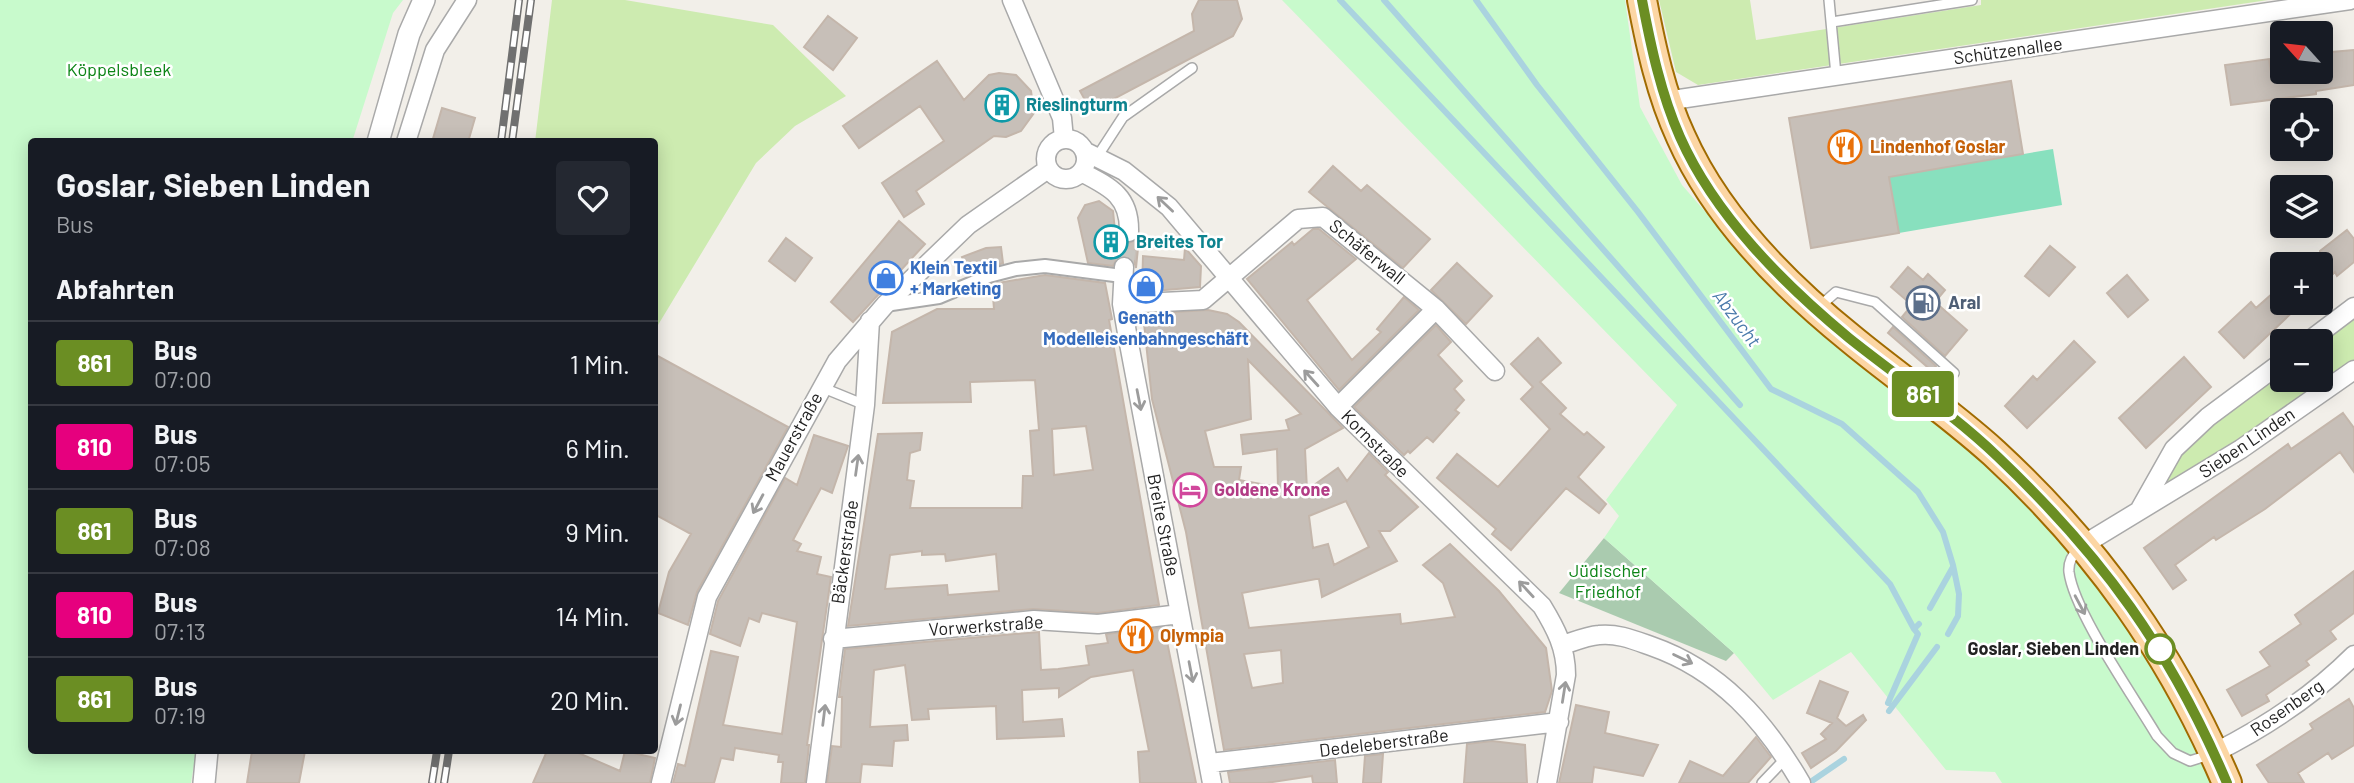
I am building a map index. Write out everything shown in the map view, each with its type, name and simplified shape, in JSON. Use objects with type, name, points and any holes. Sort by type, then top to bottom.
[{"type":"main road","points":[[1642,0],[1666,101],[1681,138],[1720,204],[1767,260],[1815,309],[1996,455],[2083,545],[2163,653],[2227,783]]},
{"type":"street","points":[[379,138],[409,34],[424,0]]},
{"type":"street","points":[[407,138],[435,50],[467,0]]},
{"type":"street","points":[[1012,0],[1062,118],[1065,139]]},
{"type":"street","name":"Schützenallee","points":[[1666,101],[2350,0]]},
{"type":"street","points":[[1065,139],[1080,144],[1091,154],[1081,172],[1073,178],[1064,180],[1048,169],[1049,148],[1065,139]]},
{"type":"street","name":"Kornstraße","points":[[1091,154],[1124,171],[1169,207],[1338,407],[1526,587],[1542,606],[1563,645],[1566,675],[1547,783]]},
{"type":"street","name":"Mauerstraße","points":[[661,783],[707,597],[837,361],[885,305],[968,225],[1048,169]]},
{"type":"street","points":[[1081,172],[1109,187],[1127,207],[1129,232]]},
{"type":"street","name":"Schäferwall","points":[[1122,304],[1203,300],[1298,219],[1324,217],[1436,309],[1495,371]]},
{"type":"street","points":[[885,305],[939,297],[989,276],[1016,269],[1045,266],[1123,272]]},
{"type":"street","name":"Breite Straße","points":[[1123,272],[1122,304],[1212,783]]},
{"type":"street","points":[[2325,329],[2354,307]]},
{"type":"street","points":[[1338,407],[1436,309]]},
{"type":"street","name":"Bäckerstraße","points":[[816,783],[865,405],[870,321]]},
{"type":"street","name":"Sieben Linden","points":[[2083,545],[2241,449],[2354,370]]},
{"type":"street","name":"Sieben Linden","points":[[2138,512],[2174,449],[2208,417],[2270,371]]},
{"type":"street","name":"Vorwerkstraße","points":[[833,639],[1034,620],[1098,624],[1180,614]]},
{"type":"street","points":[[1563,645],[1598,635],[1619,635],[1691,663],[1736,697],[1786,758],[1798,779]]},
{"type":"street","name":"Rosenberg","points":[[2214,753],[2263,728],[2328,680],[2354,655]]},
{"type":"street","name":"Dedeleberstraße","points":[[1210,763],[1559,723]]},
{"type":"street","points":[[204,783],[207,754]]},
{"type":"lane","points":[[1829,0],[1836,75]]},
{"type":"lane","points":[[1832,22],[1972,0]]},
{"type":"lane","points":[[1091,154],[1123,117],[1192,68]]},
{"type":"lane","points":[[1815,309],[1836,292],[1875,302],[1954,373],[1932,401]]},
{"type":"lane","points":[[821,387],[865,405]]},
{"type":"lane","points":[[2083,545],[2073,554],[2068,569],[2076,599],[2157,736],[2173,753],[2190,761],[2214,753]]},
{"type":"lane","points":[[1762,783],[1786,758]]},
{"type":"green space","name":"Köppelsbleek","points":[[0,0],[403,0],[393,13],[353,138],[28,138],[28,754],[196,754],[191,783],[0,783]]},
{"type":"green space","points":[[552,0],[625,0],[773,25],[846,96],[795,126],[756,163],[658,325],[658,138],[535,138]]},
{"type":"green space","points":[[1282,0],[1625,0],[1640,107],[1682,185],[1782,300],[1957,439],[2057,534],[2147,649],[2216,783],[2002,783],[1995,772],[1946,770],[1851,652],[1773,700],[1734,653],[1604,538],[1619,516],[1606,500],[1677,405]]},
{"type":"green space","points":[[1659,0],[1750,0],[1756,40],[1981,5],[1981,0],[2268,0],[1698,85],[1676,72]]},
{"type":"green space","points":[[2053,149],[2062,205],[1899,233],[1889,177]]},
{"type":"green space","points":[[2354,307],[2354,370],[2333,384],[2333,329]]},
{"type":"green space","points":[[2270,372],[2270,392],[2321,392],[2138,512],[2174,449]]},
{"type":"green space","name":"Jüdischer Friedhof","points":[[1604,538],[1734,653],[1726,661],[1559,593]]},
{"type":"building","points":[[1199,0],[1237,0],[1242,19],[1233,36],[1091,111],[1080,91],[1194,31],[1192,14]]},
{"type":"building","points":[[828,16],[857,38],[833,70],[804,47]]},
{"type":"building","points":[[2354,50],[2354,85],[2316,91],[2316,94],[2231,105],[2225,65],[2269,59],[2270,84],[2333,84],[2333,52]]},
{"type":"building","points":[[937,61],[964,100],[989,75],[1016,75],[1031,91],[1034,113],[1021,131],[1006,137],[994,136],[916,191],[924,204],[904,217],[882,183],[944,141],[920,106],[859,148],[843,126]]},
{"type":"building","points":[[2011,81],[2023,154],[1889,177],[1899,233],[1811,248],[1789,118]]},
{"type":"building","points":[[442,108],[475,118],[469,138],[433,138]]},
{"type":"building","points":[[1333,166],[1361,191],[1367,185],[1430,239],[1403,268],[1309,192]]},
{"type":"building","name":"Breites Tor","points":[[1099,201],[1113,211],[1115,231],[1120,239],[1129,243],[1139,238],[1136,268],[1134,261],[1125,256],[1118,257],[1113,266],[1088,263],[1078,218],[1085,205]]},
{"type":"building","points":[[899,221],[925,244],[853,322],[831,302]]},
{"type":"building","points":[[1313,229],[1319,229],[1356,259],[1307,300],[1352,360],[1381,332],[1377,329],[1404,297],[1419,310],[1339,390],[1247,279],[1292,242],[1294,245]]},
{"type":"building","points":[[2347,230],[2354,239],[2354,262],[2337,276],[2335,272],[2333,274],[2333,252],[2320,251]]},
{"type":"building","points":[[786,238],[812,258],[795,281],[769,261]]},
{"type":"building","points":[[2050,246],[2075,267],[2049,296],[2025,276]]},
{"type":"building","points":[[1001,247],[1003,263],[969,275],[962,257],[986,248]]},
{"type":"building","points":[[1185,248],[1201,266],[1200,287],[1142,292],[1143,256],[1184,260]]},
{"type":"building","points":[[1457,263],[1492,296],[1466,324],[1431,290]]},
{"type":"building","name":"Aral","points":[[1908,267],[1923,280],[1928,274],[1945,290],[1935,302],[1967,330],[1945,356],[1902,317],[1912,305],[1891,287]]},
{"type":"building","points":[[1045,275],[1105,283],[1112,319],[1109,320],[1159,605],[1098,613],[1033,609],[848,626],[878,434],[922,433],[920,450],[910,453],[907,480],[914,481],[910,508],[1022,508],[1023,476],[1033,476],[1030,431],[1039,430],[1035,380],[970,382],[971,402],[883,403],[892,332],[937,309],[994,309],[992,284]],"holes":[[[1086,426],[1093,470],[1054,475],[1052,429]],[[922,551],[922,555],[945,554],[946,561],[996,554],[999,591],[948,595],[947,585],[885,589],[890,555]]]},
{"type":"building","points":[[2127,275],[2148,300],[2128,317],[2107,293]]},
{"type":"building","points":[[2270,296],[2270,315],[2289,315],[2275,329],[2270,329],[2270,333],[2244,358],[2219,332],[2251,302],[2256,308]]},
{"type":"building","points":[[1208,310],[1227,314],[1239,322],[1343,428],[1305,449],[1307,490],[1338,468],[1347,481],[1369,453],[1388,472],[1385,475],[1418,507],[1390,531],[1379,531],[1397,561],[1322,597],[1319,579],[1242,593],[1249,628],[1400,614],[1401,624],[1455,617],[1443,583],[1423,565],[1450,544],[1499,591],[1546,648],[1552,691],[1545,712],[1224,750],[1186,532],[1152,399],[1143,314]],"holes":[[[1248,360],[1301,414],[1286,420],[1289,430],[1241,435],[1243,454],[1277,449],[1278,487],[1239,480],[1241,467],[1214,467],[1205,431],[1251,419]],[[1346,501],[1369,547],[1334,565],[1328,544],[1313,548],[1309,516]],[[1281,650],[1283,683],[1252,688],[1244,654]]]},
{"type":"building","points":[[1436,325],[1451,342],[1438,355],[1462,381],[1454,389],[1464,400],[1455,410],[1459,413],[1433,442],[1427,437],[1410,453],[1408,451],[1404,455],[1354,407]]},
{"type":"building","points":[[1893,327],[1936,366],[1932,371],[1888,333]]},
{"type":"building","points":[[1538,338],[1561,363],[1540,382],[1566,408],[1560,414],[1584,435],[1587,432],[1604,447],[1578,477],[1606,504],[1599,513],[1566,488],[1511,550],[1492,534],[1496,529],[1437,478],[1457,454],[1498,487],[1550,429],[1521,399],[1533,387],[1511,364]]},
{"type":"building","points":[[2074,341],[2095,362],[2027,428],[2005,406],[2033,376],[2037,380]]},
{"type":"building","points":[[658,356],[788,427],[697,592],[688,625],[658,613],[669,572],[691,534],[658,516]]},
{"type":"building","points":[[2184,357],[2211,387],[2146,448],[2119,418]]},
{"type":"building","points":[[2343,413],[2354,428],[2354,472],[2340,452],[2265,509],[2216,540],[2214,537],[2175,565],[2186,580],[2173,589],[2144,548],[2288,444],[2291,449]]},
{"type":"building","points":[[814,435],[848,446],[832,493],[821,488],[793,540],[801,544],[797,551],[821,557],[817,574],[831,577],[807,745],[805,783],[781,783],[783,762],[778,762],[779,755],[735,748],[733,760],[721,758],[714,783],[673,783],[678,764],[685,766],[711,651],[738,657],[723,725],[782,734],[797,622],[762,613],[759,622],[749,618],[740,646],[710,634],[718,601],[785,478],[797,485]]},
{"type":"building","points":[[2354,571],[2354,613],[2330,631],[2336,639],[2306,661],[2309,665],[2266,695],[2269,701],[2242,716],[2227,690],[2270,666],[2260,652],[2301,624],[2295,615]]},
{"type":"building","points":[[1164,627],[1196,783],[1140,783],[1138,752],[1149,751],[1133,670],[1091,677],[1059,697],[1059,688],[1022,690],[1023,722],[1062,719],[1064,736],[997,739],[996,706],[928,709],[929,719],[912,720],[905,665],[874,670],[870,727],[907,725],[908,740],[894,741],[892,766],[862,764],[860,783],[827,783],[832,746],[841,747],[842,697],[839,697],[845,649],[1039,632],[1041,670],[1058,669],[1089,665],[1086,646],[1108,643],[1106,634]]},
{"type":"building","points":[[1820,681],[1848,692],[1837,718],[1846,726],[1863,715],[1866,720],[1836,751],[1811,768],[1802,753],[1826,739],[1821,734],[1832,723],[1807,713]]},
{"type":"building","points":[[2349,699],[2354,708],[2354,745],[2332,759],[2328,753],[2298,773],[2304,783],[2269,783],[2257,765],[2313,729],[2310,724]]},
{"type":"building","points":[[1576,705],[1609,712],[1605,733],[1658,745],[1643,776],[1594,767],[1592,783],[1559,783]]},
{"type":"building","points":[[1756,737],[1771,757],[1748,783],[1679,783],[1690,761],[1723,776]]},
{"type":"building","points":[[1492,741],[1525,745],[1527,783],[1464,783],[1467,744]]},
{"type":"building","points":[[252,754],[304,754],[299,783],[247,783]]},
{"type":"building","points":[[546,754],[581,754],[620,771],[624,754],[655,758],[650,783],[533,783]]},
{"type":"building","points":[[1383,754],[1381,783],[1363,783],[1365,756]]},
{"type":"building","points":[[1335,760],[1337,783],[1313,783],[1312,776],[1266,783],[1230,783],[1228,772]]},
{"type":"waterway","points":[[1340,0],[1890,584],[1914,629]]},
{"type":"waterway","points":[[1384,0],[1740,405]]},
{"type":"waterway","name":"Abzucht","points":[[1476,0],[1537,85],[1638,212],[1771,389],[1842,424],[1918,492],[1943,532],[1953,565],[1959,594],[1958,616],[1948,634]]},
{"type":"waterway","points":[[1930,608],[1953,567]]},
{"type":"waterway","points":[[1888,703],[1918,634],[1914,629],[1919,624]]},
{"type":"waterway","name":"Abzucht","points":[[1889,711],[1937,647]]},
{"type":"waterway","name":"Abzucht","points":[[1809,783],[1844,759]]},
{"type":"tunnel","points":[[1124,267],[1129,232]]},
{"type":"railway","points":[[502,138],[519,0]]},
{"type":"railway","points":[[513,138],[531,0]]},
{"type":"railway","points":[[432,783],[437,754]]},
{"type":"railway","points":[[444,783],[449,754]]},
{"type":"bus line","name":"861","points":[[1642,0],[1666,101],[1681,138],[1720,204],[1767,260],[1815,309],[1977,438],[2083,545],[2123,595],[2163,653],[2194,708],[2227,783]]},
{"type":"place","name":"Rieslingturm","points":[[1002,105]]},
{"type":"place","name":"Lindenhof Goslar","points":[[1845,147]]},
{"type":"place","name":"Breites Tor","points":[[1111,242]]},
{"type":"place","name":"Klein Textil + Marketing","points":[[886,278]]},
{"type":"place","name":"Genath Modelleisenbahngeschäft","points":[[1146,286]]},
{"type":"place","name":"Aral","points":[[1923,303]]},
{"type":"place","name":"Goldene Krone","points":[[1190,490]]},
{"type":"place","name":"Olympia","points":[[1136,636]]},
{"type":"place","name":"Goslar, Sieben Linden","points":[[2160,649]]}]
